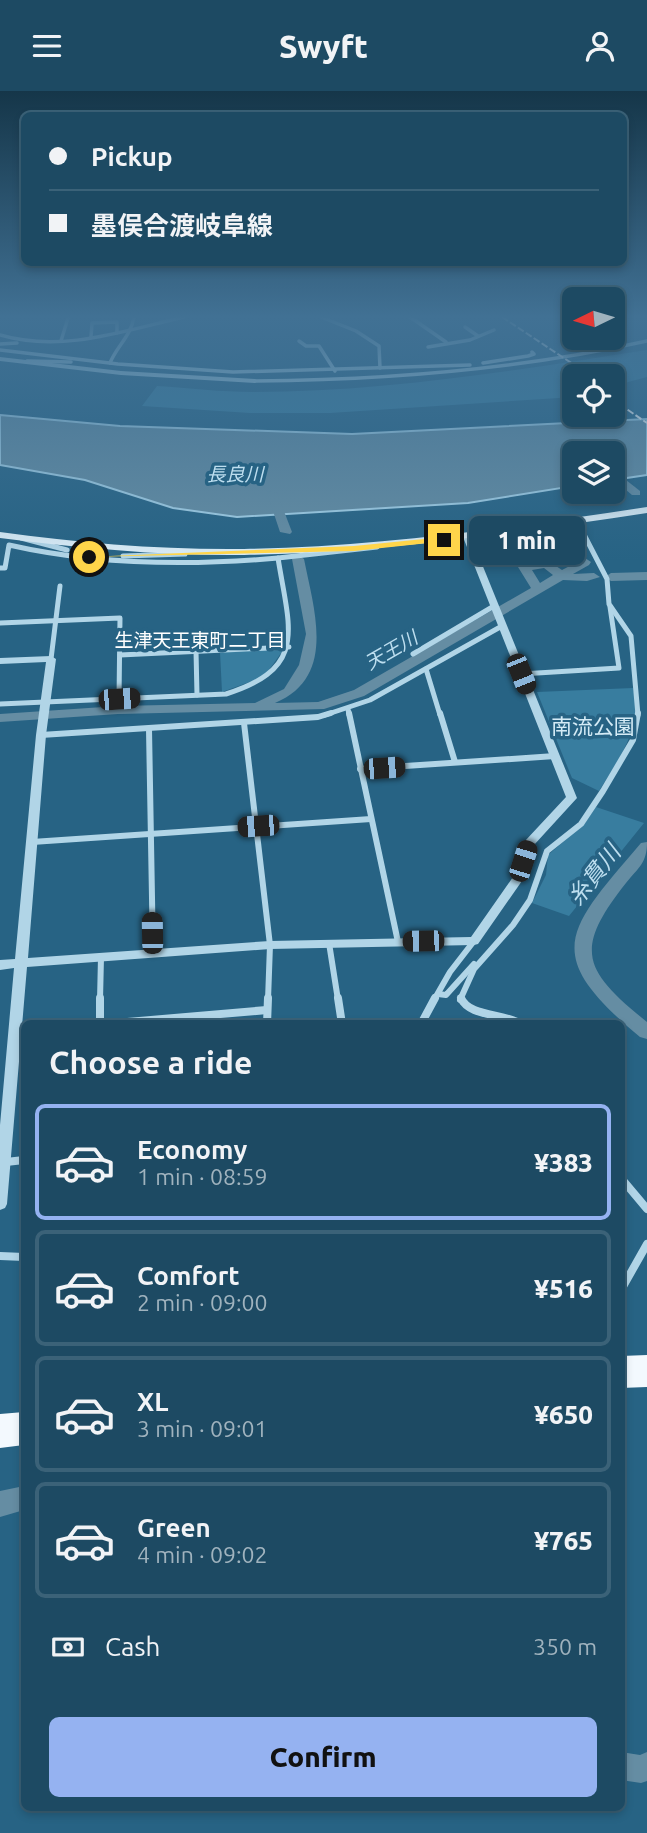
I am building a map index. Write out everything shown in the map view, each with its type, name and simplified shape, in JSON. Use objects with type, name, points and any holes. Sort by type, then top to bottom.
[{"type":"main road","points":[[0,535],[105,549],[185,554],[378,547],[467,537],[647,510]]},
{"type":"main road","points":[[0,1425],[21,1423]]},
{"type":"main road","points":[[0,1437],[21,1434]]},
{"type":"street","points":[[521,674],[619,668],[607,579],[577,521]]},
{"type":"street","points":[[423,1020],[474,940],[518,878],[529,844],[572,798],[467,537]]},
{"type":"street","points":[[21,538],[96,558],[185,554]]},
{"type":"street","points":[[0,543],[96,558],[167,563],[278,558],[378,547]]},
{"type":"street","points":[[0,568],[5,568],[9,545]]},
{"type":"street","points":[[0,704],[197,695],[237,691],[260,682],[275,671],[289,646],[278,558]]},
{"type":"street","points":[[0,1204],[6,1162],[42,733],[60,586]]},
{"type":"street","points":[[514,1020],[509,1016],[462,1004],[462,989],[477,962],[526,907],[543,874],[547,851],[581,824],[633,740],[639,701],[631,636],[609,604]]},
{"type":"street","points":[[413,654],[495,608]]},
{"type":"street","points":[[0,623],[120,618],[119,699]]},
{"type":"street","points":[[42,733],[149,729],[318,717],[348,709],[426,669],[501,625]]},
{"type":"street","points":[[120,655],[289,646]]},
{"type":"street","points":[[196,651],[197,695]]},
{"type":"street","points":[[0,661],[51,659]]},
{"type":"street","points":[[426,669],[455,762]]},
{"type":"street","points":[[348,709],[398,942]]},
{"type":"street","points":[[244,723],[270,945],[267,1020]]},
{"type":"street","points":[[149,729],[153,954]]},
{"type":"street","points":[[360,769],[555,756]]},
{"type":"street","points":[[32,842],[371,819]]},
{"type":"street","points":[[0,965],[270,945],[474,940]]},
{"type":"street","points":[[329,943],[341,1020]]},
{"type":"street","points":[[101,957],[102,1020]]},
{"type":"street","points":[[438,994],[446,995],[468,968],[477,962]]},
{"type":"street","points":[[175,1020],[267,1010]]},
{"type":"street","points":[[6,1162],[21,1160]]},
{"type":"street","points":[[625,1184],[647,1209]]},
{"type":"street","points":[[625,1283],[647,1244]]},
{"type":"street","points":[[0,1256],[21,1257]]},
{"type":"green space","points":[[148,398],[554,398],[330,413],[250,413],[142,406]]},
{"type":"green space","points":[[284,649],[264,677],[222,692],[220,652]]},
{"type":"green space","name":"南流公園","points":[[633,688],[635,716],[632,729],[621,755],[599,791],[572,778],[537,692]]},
{"type":"green space","points":[[596,807],[644,823],[569,916],[532,903],[546,875],[548,855],[585,823]]},
{"type":"water","name":"長良川","points":[[0,415],[120,426],[352,434],[562,423],[562,427],[625,427],[625,420],[647,419],[647,475],[625,478],[625,441],[562,441],[562,488],[468,503],[237,517],[173,508],[85,480],[0,465]]},
{"type":"waterway","name":"糸貫川","points":[[625,483],[636,493]]},
{"type":"waterway","name":"天王川","points":[[272,493],[286,532]]},
{"type":"waterway","name":"天王川","points":[[262,703],[289,692],[306,665],[312,634],[298,559]]},
{"type":"waterway","name":"天王川","points":[[563,575],[585,562]]},
{"type":"waterway","name":"天王川","points":[[538,589],[524,567],[547,564],[563,575]]},
{"type":"waterway","name":"天王川","points":[[538,589],[563,575]]},
{"type":"waterway","name":"天王川","points":[[563,575],[594,577]]},
{"type":"waterway","points":[[611,577],[647,576]]},
{"type":"waterway","name":"天王川","points":[[0,718],[118,710],[319,706],[359,693],[538,589]]},
{"type":"waterway","name":"糸貫川","points":[[647,847],[603,900],[589,922],[582,942],[583,962],[593,982],[614,1005],[647,1032]]},
{"type":"waterway","name":"糸貫川","points":[[0,1504],[21,1499]]},
{"type":"waterway","name":"糸貫川","points":[[625,1767],[641,1769],[647,1766]]},
{"type":"railway","points":[[625,408],[647,423]]},
{"type":"district","name":"生津天王東町二丁目","points":[[200,640]]},
{"type":"route","points":[[89,557],[354,549],[444,540]]}]
